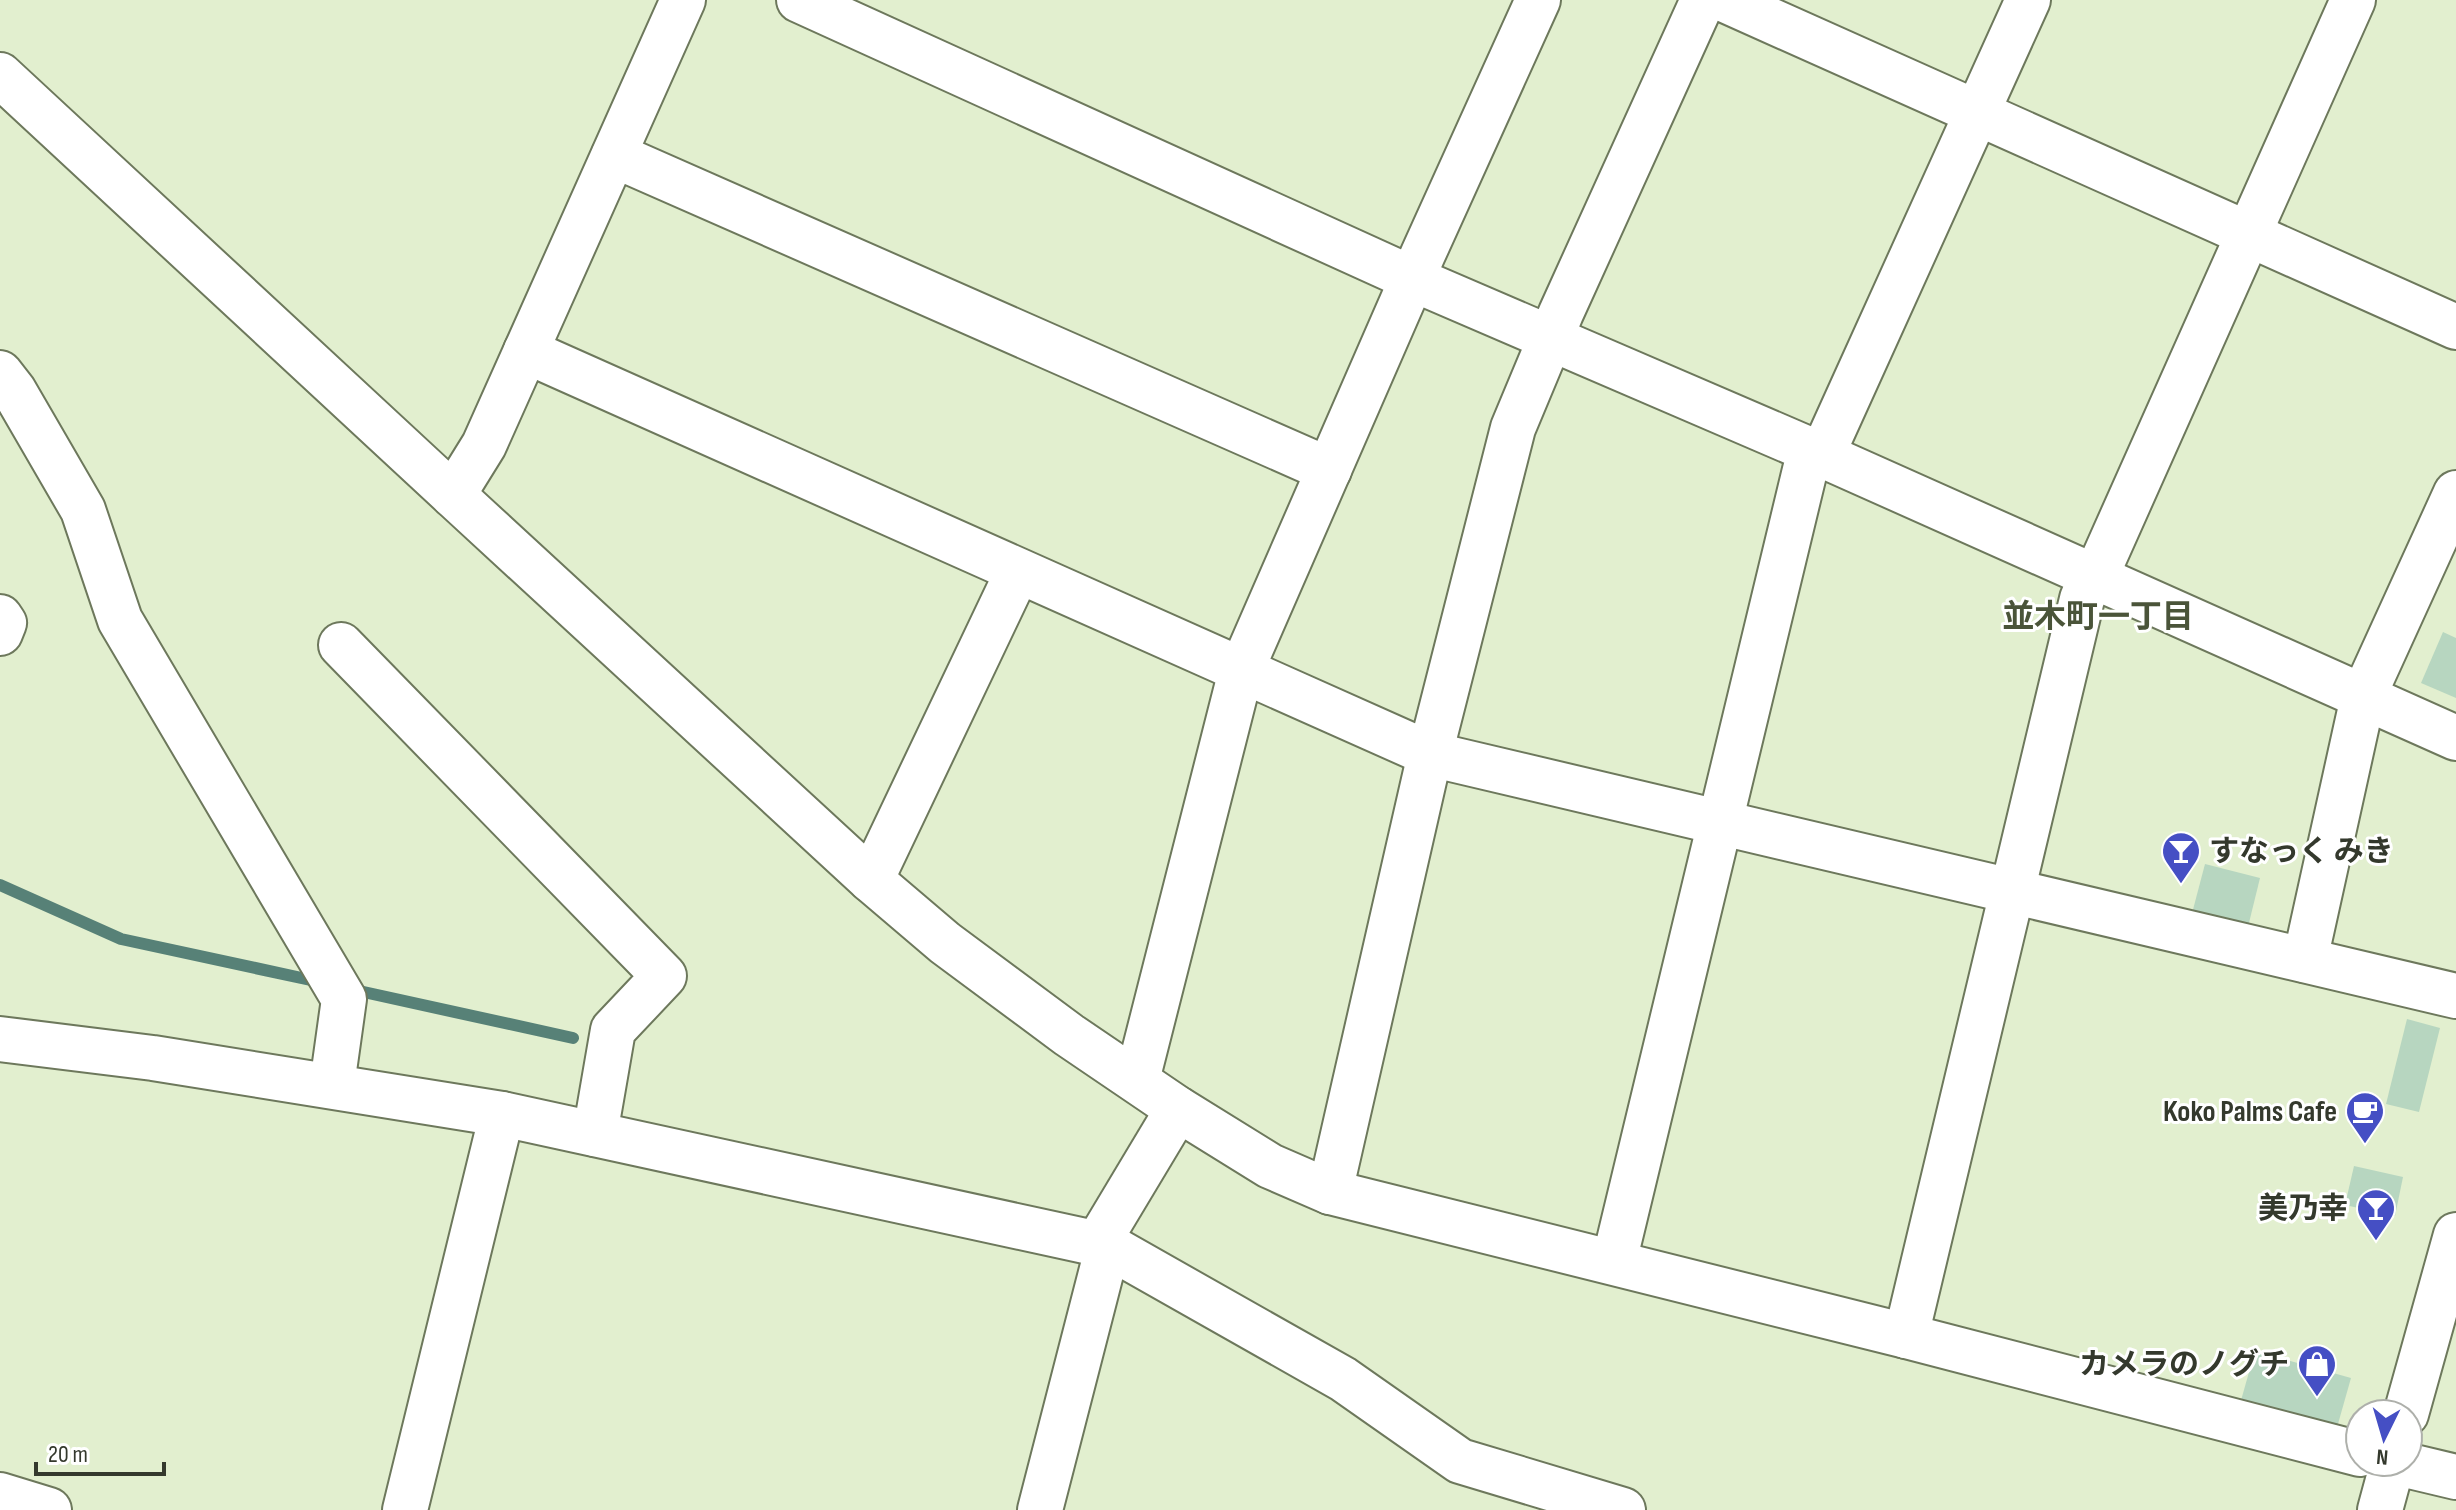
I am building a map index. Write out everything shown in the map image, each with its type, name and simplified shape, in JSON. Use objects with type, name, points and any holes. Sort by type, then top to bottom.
[{"type":"street","points":[[453,495],[484,445],[683,0]]},
{"type":"street","points":[[799,0],[1413,279],[1817,452],[2456,738]]},
{"type":"street","points":[[1330,1192],[1430,754],[1513,428],[1703,0]]},
{"type":"street","points":[[1725,0],[2456,327]]},
{"type":"street","points":[[1614,1262],[1805,470],[1817,452],[1978,113],[2028,0]]},
{"type":"street","points":[[1906,1336],[2082,599],[2250,234],[2353,0]]},
{"type":"street","points":[[1137,1080],[1241,671],[1413,279],[1529,3]]},
{"type":"street","points":[[0,75],[871,880],[945,943],[1069,1035],[1178,1109],[1270,1166],[1330,1192],[2344,1450]]},
{"type":"street","points":[[614,155],[1329,470]]},
{"type":"street","points":[[526,351],[1430,754],[2456,996]]},
{"type":"street","points":[[0,373],[14,391],[83,510],[120,620],[335,984],[332,1085]]},
{"type":"street","points":[[2305,960],[2363,697],[2456,493]]},
{"type":"street","points":[[871,880],[1018,571]]},
{"type":"street","points":[[0,617],[4,623],[0,633]]},
{"type":"street","points":[[341,645],[664,976],[613,1030],[595,1134]]},
{"type":"street","points":[[0,1039],[153,1058],[502,1114],[1102,1245],[1343,1379],[1460,1461],[1623,1510]]},
{"type":"street","points":[[1040,1510],[1102,1245],[1178,1109]]},
{"type":"street","points":[[405,1510],[502,1114]]},
{"type":"street","points":[[2410,1398],[2456,1235]]},
{"type":"street","points":[[2424,1469],[2456,1477]]},
{"type":"street","points":[[2380,1510],[2389,1478]]},
{"type":"street","points":[[0,1495],[49,1510]]},
{"type":"building","points":[[2443,632],[2456,638],[2456,698],[2421,683]]},
{"type":"building","points":[[2205,864],[2260,878],[2246,935],[2190,921]]},
{"type":"building","points":[[2407,1019],[2440,1028],[2419,1112],[2386,1104]]},
{"type":"building","points":[[2354,1166],[2403,1177],[2395,1216],[2345,1205]]},
{"type":"building","points":[[2255,1351],[2351,1378],[2334,1438],[2238,1411]]},
{"type":"waterway","points":[[0,885],[121,939],[320,982]]},
{"type":"waterway","points":[[350,989],[573,1038]]},
{"type":"place","name":"すなっく みき","points":[[2181,885]]},
{"type":"place","name":"Koko Palms Cafe","points":[[2365,1145]]},
{"type":"place","name":"美乃幸","points":[[2376,1242]]},
{"type":"place","name":"カメラのノグチ","points":[[2317,1398]]},
{"type":"district","name":"並木町一丁目","points":[[2098,616]]}]
